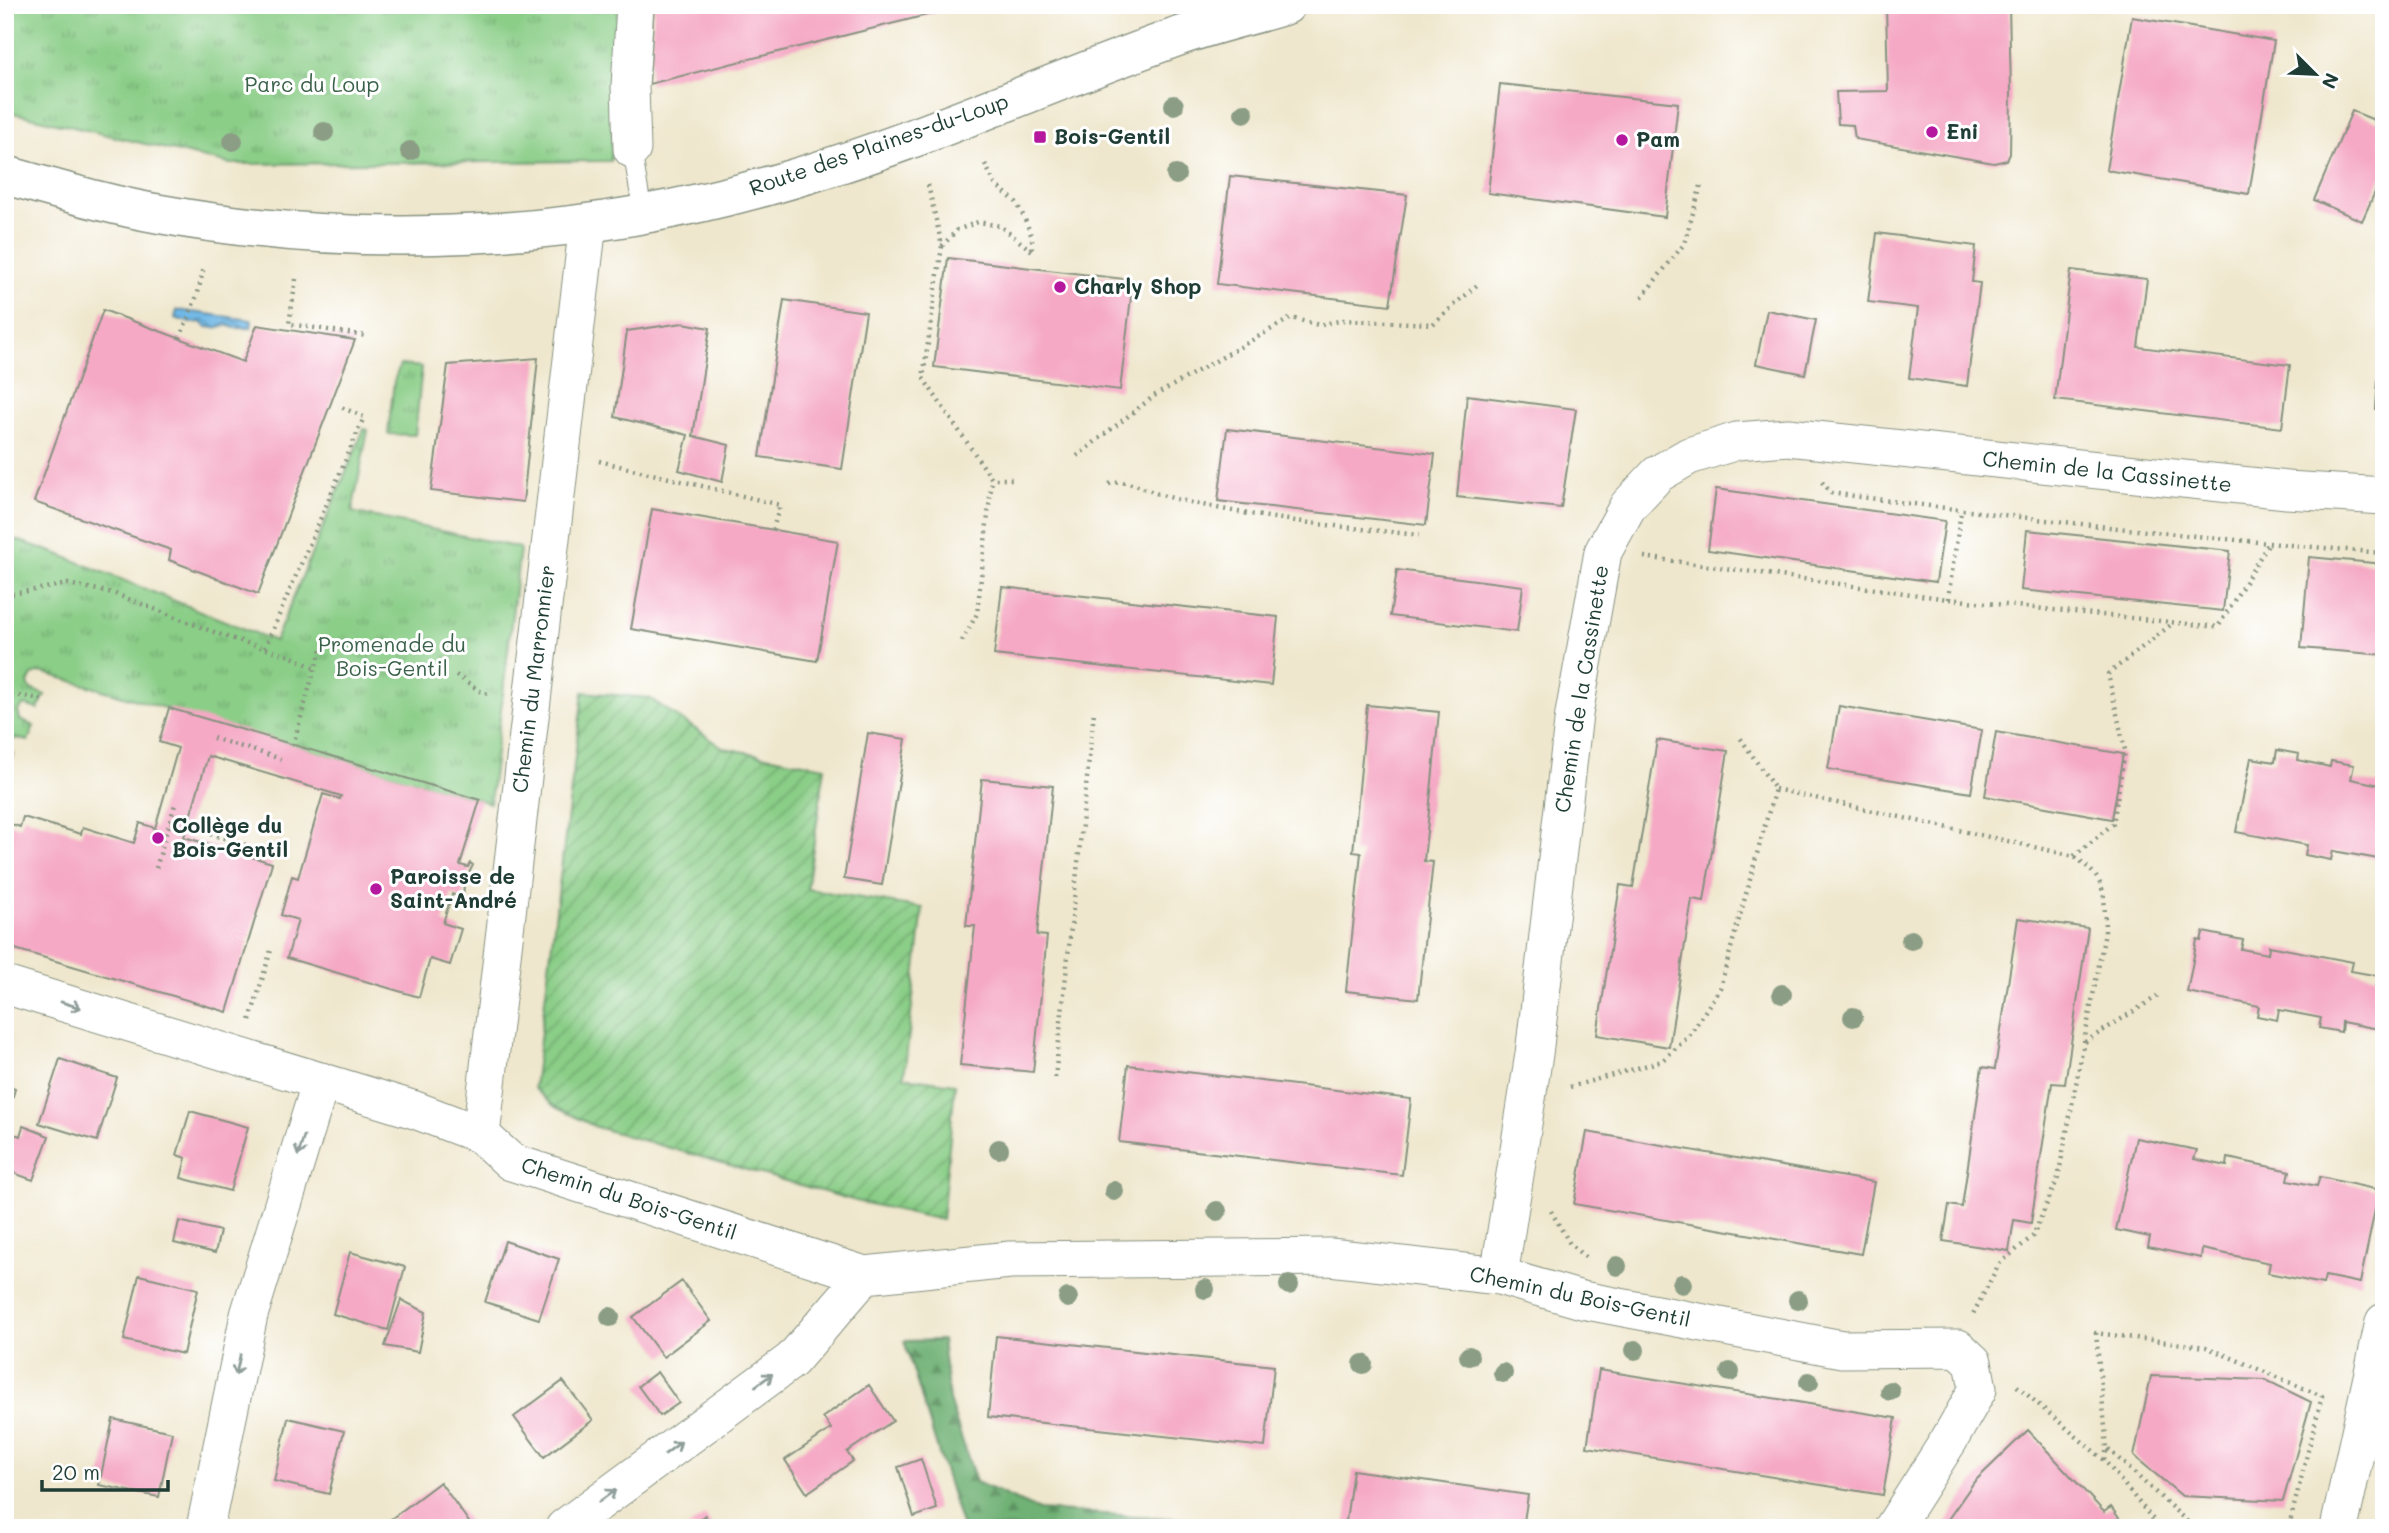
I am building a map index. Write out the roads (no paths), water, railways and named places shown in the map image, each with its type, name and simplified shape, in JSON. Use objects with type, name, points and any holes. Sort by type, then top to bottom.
[{"type":"main road","name":"Route des Plaines-du-Loup","points":[[5,175],[158,214],[302,232],[442,235],[522,232],[678,208],[780,183],[901,142],[1179,36],[1284,5]]},
{"type":"street","points":[[632,149],[630,86],[635,5]]},
{"type":"street","name":"Chemin du Marronnier","points":[[481,1135],[588,223]]},
{"type":"street","name":"Chemin de la Cassinette","points":[[1499,1276],[1534,1054],[1574,714],[1603,552],[1629,506],[1658,474],[1689,456],[1737,441],[1788,437],[2275,489],[2384,496]]},
{"type":"street","name":"Chemin du Bois-Gentil","points":[[5,985],[415,1110],[481,1135],[511,1162],[865,1275],[1010,1260],[1330,1257],[1499,1276],[1582,1300],[1842,1349],[1964,1335],[1978,1389],[1893,1528]]},
{"type":"street","points":[[205,1528],[248,1315],[321,1081]]},
{"type":"street","points":[[564,1528],[792,1360],[865,1275]]},
{"type":"street","points":[[2339,1528],[2384,1322]]},
{"type":"lane","points":[[632,149],[643,214]]},
{"type":"water","points":[[177,310],[252,320],[251,328],[227,325],[207,327],[201,322],[191,323],[175,318]]},
{"type":"place","name":"Eni","points":[[1932,132]]},
{"type":"place","name":"Bois-Gentil","points":[[1040,137]]},
{"type":"place","name":"Pam","points":[[1622,140]]},
{"type":"place","name":"Charly Shop","points":[[1060,287]]},
{"type":"place","name":"Collège du Bois-Gentil","points":[[158,838]]},
{"type":"place","name":"Paroisse de Saint-André","points":[[376,889]]},
{"type":"park label","name":"Parc du Loup","points":[[312,85]]},
{"type":"park label","name":"Promenade du Bois-Gentil","points":[[392,657]]}]
